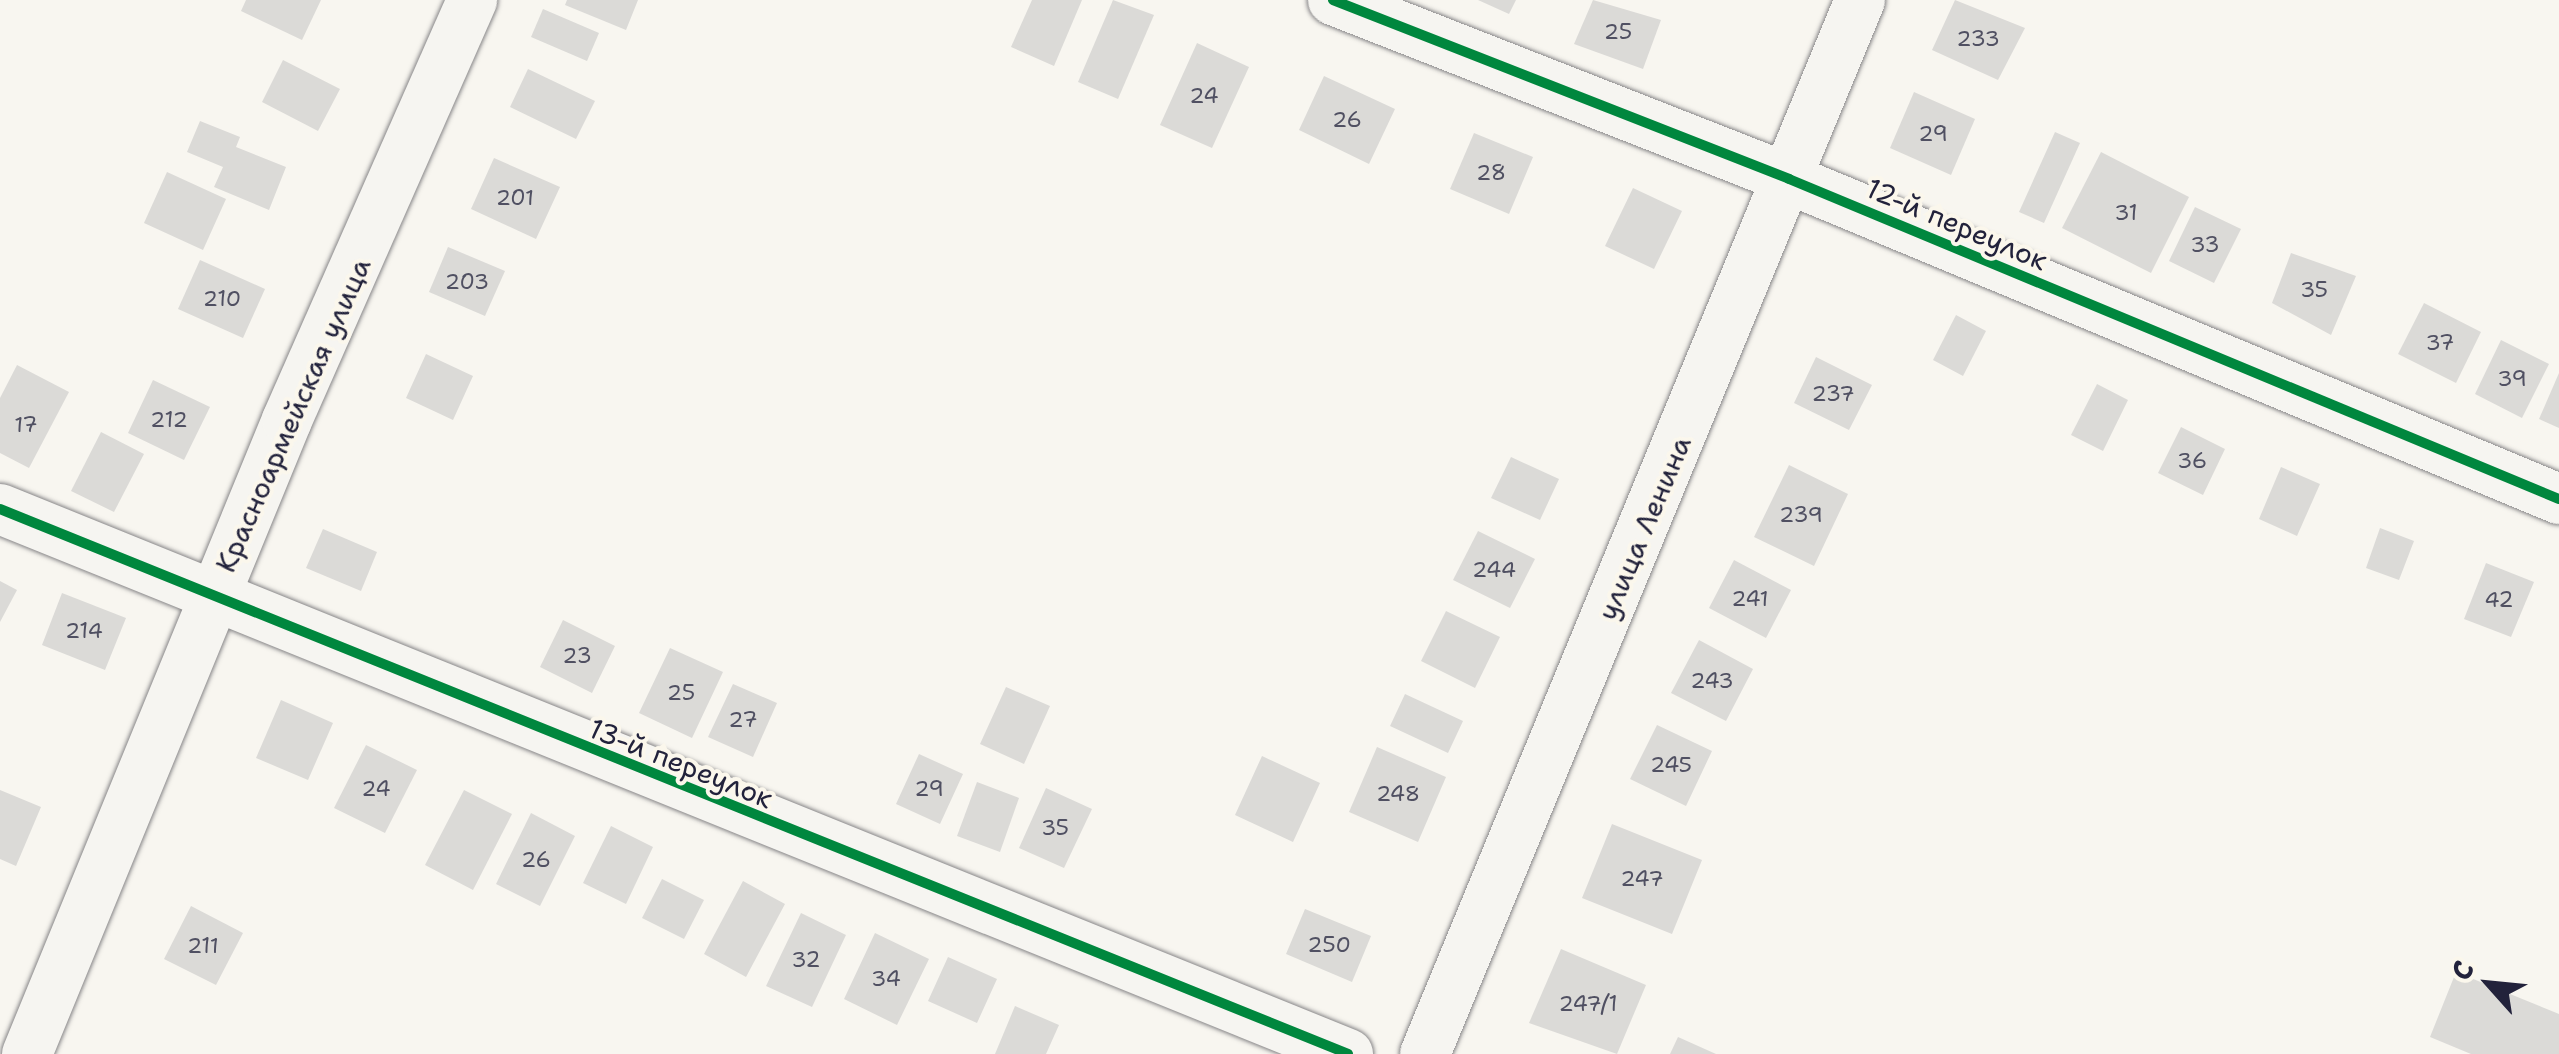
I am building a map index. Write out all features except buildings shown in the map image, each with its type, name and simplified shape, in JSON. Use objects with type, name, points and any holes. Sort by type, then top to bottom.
[{"type":"street","name":"Красноармейская улица","points":[[27,1054],[213,599],[472,0]]},
{"type":"street","name":"12-й переулок","points":[[1333,0],[1789,179],[2559,500]]},
{"type":"street","name":"улица Ленина","points":[[1425,1054],[1860,0]]},
{"type":"street","name":"13-й переулок","points":[[0,509],[213,599],[1348,1054]]},
{"type":"cycle path","points":[[1333,0],[1789,179],[2559,499]]},
{"type":"cycle path","points":[[0,509],[1348,1054]]}]
